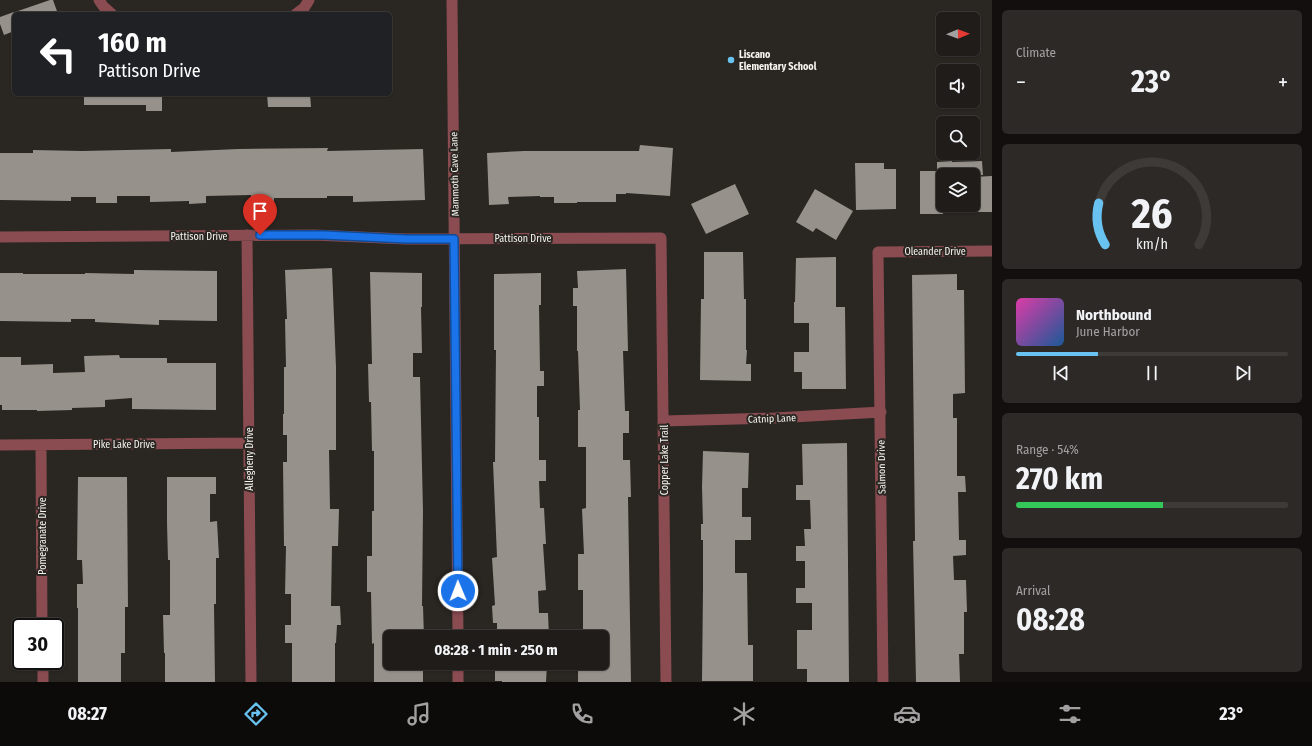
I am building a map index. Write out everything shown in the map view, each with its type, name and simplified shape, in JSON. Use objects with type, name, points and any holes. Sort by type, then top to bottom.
[{"type":"street","points":[[99,0],[109,12]]},
{"type":"street","name":"Mammoth Cave Lane","points":[[452,0],[458,630]]},
{"type":"street","name":"Allegheny Drive","points":[[247,235],[250,682]]},
{"type":"street","name":"Pattison Drive","points":[[0,237],[334,235],[406,239],[661,238]]},
{"type":"street","name":"Copper Lake Trail","points":[[661,238],[666,682]]},
{"type":"street","name":"Oleander Drive","points":[[878,252],[992,251]]},
{"type":"street","name":"Salmon Drive","points":[[878,252],[883,682]]},
{"type":"street","name":"Catnip Lane","points":[[664,421],[775,418],[881,412]]},
{"type":"street","name":"Pike Lake Drive","points":[[0,445],[248,443]]},
{"type":"street","name":"Pomegranate Drive","points":[[41,445],[42,618]]},
{"type":"street","points":[[43,670],[43,682]]},
{"type":"street","points":[[458,670],[458,682]]},
{"type":"building","points":[[53,0],[57,12],[15,12]]},
{"type":"building","points":[[12,13],[12,32],[4,35],[0,24],[0,17]]},
{"type":"building","points":[[84,96],[162,96],[162,111],[146,111],[146,105],[84,105]]},
{"type":"building","points":[[267,96],[310,96],[311,107],[268,107]]},
{"type":"building","points":[[640,145],[673,148],[670,196],[626,193],[616,194],[616,202],[577,203],[554,203],[554,197],[508,197],[509,204],[489,205],[487,153],[524,151],[639,151]]},
{"type":"building","points":[[328,148],[327,151],[423,149],[425,200],[353,202],[353,196],[327,196],[327,198],[274,198],[274,201],[251,201],[251,195],[206,196],[206,203],[189,204],[189,201],[150,202],[150,196],[117,196],[117,203],[96,203],[96,197],[71,197],[71,201],[0,200],[0,153],[33,153],[33,150],[82,151],[171,149],[171,152],[238,149]]},
{"type":"building","points":[[982,161],[983,175],[980,175],[980,168],[937,168],[937,162]]},
{"type":"building","points":[[855,163],[884,163],[884,169],[896,169],[896,209],[856,210]]},
{"type":"building","points":[[920,171],[936,171],[936,212],[943,212],[943,214],[920,214]]},
{"type":"building","points":[[992,176],[992,212],[980,212],[980,177]]},
{"type":"building","points":[[735,184],[749,214],[706,234],[691,204]]},
{"type":"building","points":[[815,189],[853,211],[836,240],[816,228],[813,232],[796,222]]},
{"type":"building","points":[[704,252],[743,252],[744,299],[746,299],[746,364],[751,364],[751,381],[700,380],[701,299],[704,299]]},
{"type":"building","points":[[836,257],[836,307],[845,307],[846,389],[802,389],[802,372],[794,372],[794,352],[809,352],[809,323],[794,323],[796,258]]},
{"type":"building","points":[[332,268],[336,367],[336,450],[329,450],[330,509],[339,509],[338,546],[332,546],[331,606],[340,606],[341,625],[337,625],[335,643],[335,682],[292,682],[292,643],[285,643],[285,625],[291,625],[291,594],[285,594],[286,546],[284,546],[283,462],[287,462],[287,435],[283,435],[284,367],[286,367],[285,319],[287,319],[285,270]]},
{"type":"building","points":[[626,269],[628,351],[623,351],[625,411],[629,411],[629,433],[623,433],[623,460],[630,460],[631,497],[628,497],[631,682],[578,682],[578,670],[609,670],[609,630],[583,630],[583,590],[578,590],[578,554],[584,554],[582,509],[586,508],[586,447],[578,447],[578,410],[580,410],[577,351],[577,306],[573,306],[573,288],[578,288],[577,271]]},
{"type":"building","points":[[134,270],[217,271],[217,321],[159,320],[159,325],[95,322],[95,319],[71,319],[71,322],[0,321],[0,273],[134,274]]},
{"type":"building","points":[[370,272],[422,273],[422,353],[413,353],[413,377],[420,377],[423,511],[422,606],[424,630],[383,630],[383,670],[423,670],[423,682],[374,682],[374,643],[372,644],[371,592],[367,592],[367,556],[372,556],[372,511],[374,511],[374,451],[372,451],[371,402],[369,402],[368,364],[372,364]]},
{"type":"building","points":[[541,273],[541,305],[539,305],[540,371],[544,371],[544,386],[537,386],[537,417],[539,417],[539,460],[546,460],[546,481],[539,481],[540,508],[544,508],[546,544],[543,544],[546,590],[538,591],[539,613],[548,613],[549,630],[497,630],[497,623],[493,623],[492,606],[495,605],[492,558],[497,557],[493,462],[495,462],[496,350],[494,350],[494,274]]},
{"type":"building","points":[[957,274],[957,290],[964,290],[965,393],[953,394],[953,418],[957,418],[957,476],[965,476],[966,492],[958,492],[959,540],[966,540],[966,555],[953,556],[954,580],[966,580],[967,612],[964,612],[964,654],[959,654],[960,682],[916,682],[913,541],[915,541],[912,275]]},
{"type":"building","points":[[119,355],[120,358],[167,358],[167,363],[216,363],[216,410],[132,409],[132,398],[105,400],[105,407],[72,408],[72,410],[2,410],[2,405],[0,405],[0,357],[21,357],[21,365],[53,364],[53,373],[85,372],[84,356]]},
{"type":"building","points":[[847,443],[849,682],[807,682],[807,669],[797,669],[797,630],[812,630],[812,603],[796,603],[796,588],[805,588],[805,561],[796,561],[796,546],[805,546],[804,529],[811,529],[810,500],[796,500],[796,485],[803,485],[802,444]]},
{"type":"building","points":[[703,451],[749,453],[748,488],[742,488],[742,517],[751,517],[751,540],[735,540],[735,573],[747,573],[748,645],[753,645],[753,681],[702,681],[703,540],[701,540],[701,524],[703,524]]},
{"type":"building","points":[[78,477],[127,477],[128,607],[125,607],[125,653],[121,653],[121,682],[78,682],[77,584],[83,584],[82,560],[77,560]]},
{"type":"building","points":[[167,477],[216,477],[216,494],[210,494],[210,522],[217,521],[219,558],[216,558],[216,604],[214,604],[215,682],[165,682],[163,615],[170,615]]},
{"type":"building","points":[[495,670],[547,670],[546,682],[495,681]]},
{"type":"place","name":"Liscano Elementary School","points":[[731,60]]},
{"type":"route","points":[[260,235],[324,235],[406,239],[454,239],[458,591]]}]
